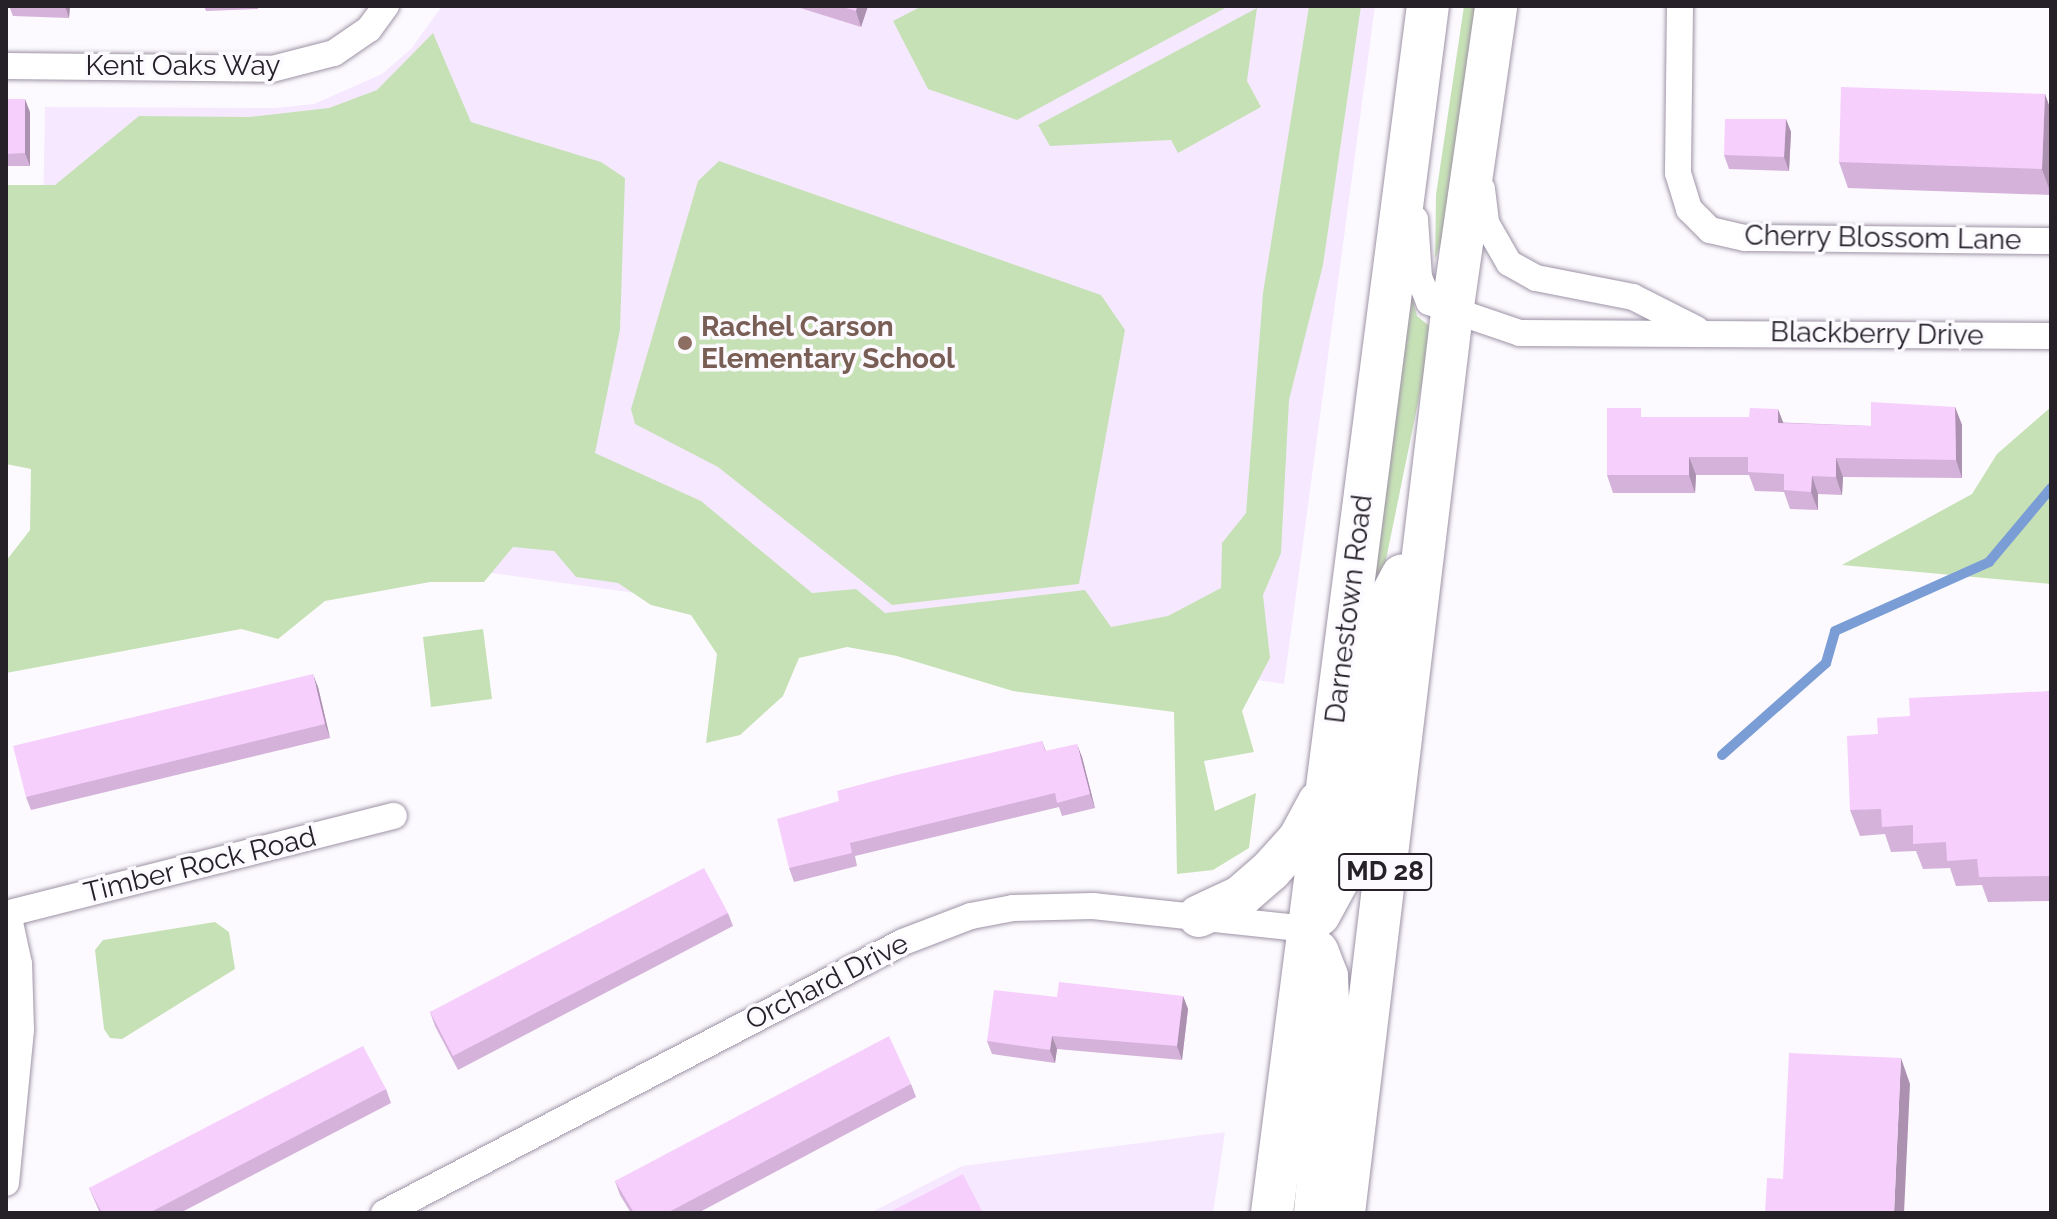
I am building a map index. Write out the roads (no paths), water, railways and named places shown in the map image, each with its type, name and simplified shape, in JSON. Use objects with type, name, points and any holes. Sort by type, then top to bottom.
[{"type":"main road","name":"Darnestown Road","points":[[1272,1213],[1428,6]]},
{"type":"main road","name":"MD 28","points":[[1344,1213],[1452,313],[1496,6]]},
{"type":"main road","points":[[1315,1213],[1330,1048],[1327,976],[1309,929],[1331,899],[1351,856],[1388,602],[1425,531]]},
{"type":"main road","points":[[1199,916],[1240,897],[1270,871],[1299,839],[1327,787]]},
{"type":"street","name":"Kent Oaks Way","points":[[6,66],[272,69],[334,53],[369,29],[386,6]]},
{"type":"street","name":"Cherry Blossom Lane","points":[[1680,6],[1678,173],[1689,209],[1710,230],[1745,238],[2051,241]]},
{"type":"street","name":"Blackberry Drive","points":[[1409,135],[1422,292],[1429,302],[1452,313],[1520,333],[2051,336]]},
{"type":"street","name":"Blackberry Drive","points":[[1476,136],[1486,223],[1509,263],[1536,278],[1633,297],[1703,333]]},
{"type":"street","name":"Timber Rock Road","points":[[7,914],[394,816]]},
{"type":"street","name":"Orchard Drive","points":[[384,1213],[903,942],[951,923],[1013,908],[1067,905],[1309,929]]},
{"type":"street","points":[[6,1183],[21,1030],[19,964],[7,914]]},
{"type":"waterway","points":[[1722,755],[1826,663],[1835,631],[1989,562],[2051,488]]},
{"type":"place","name":"Rachel Carson Elementary School","points":[[685,343]]}]
